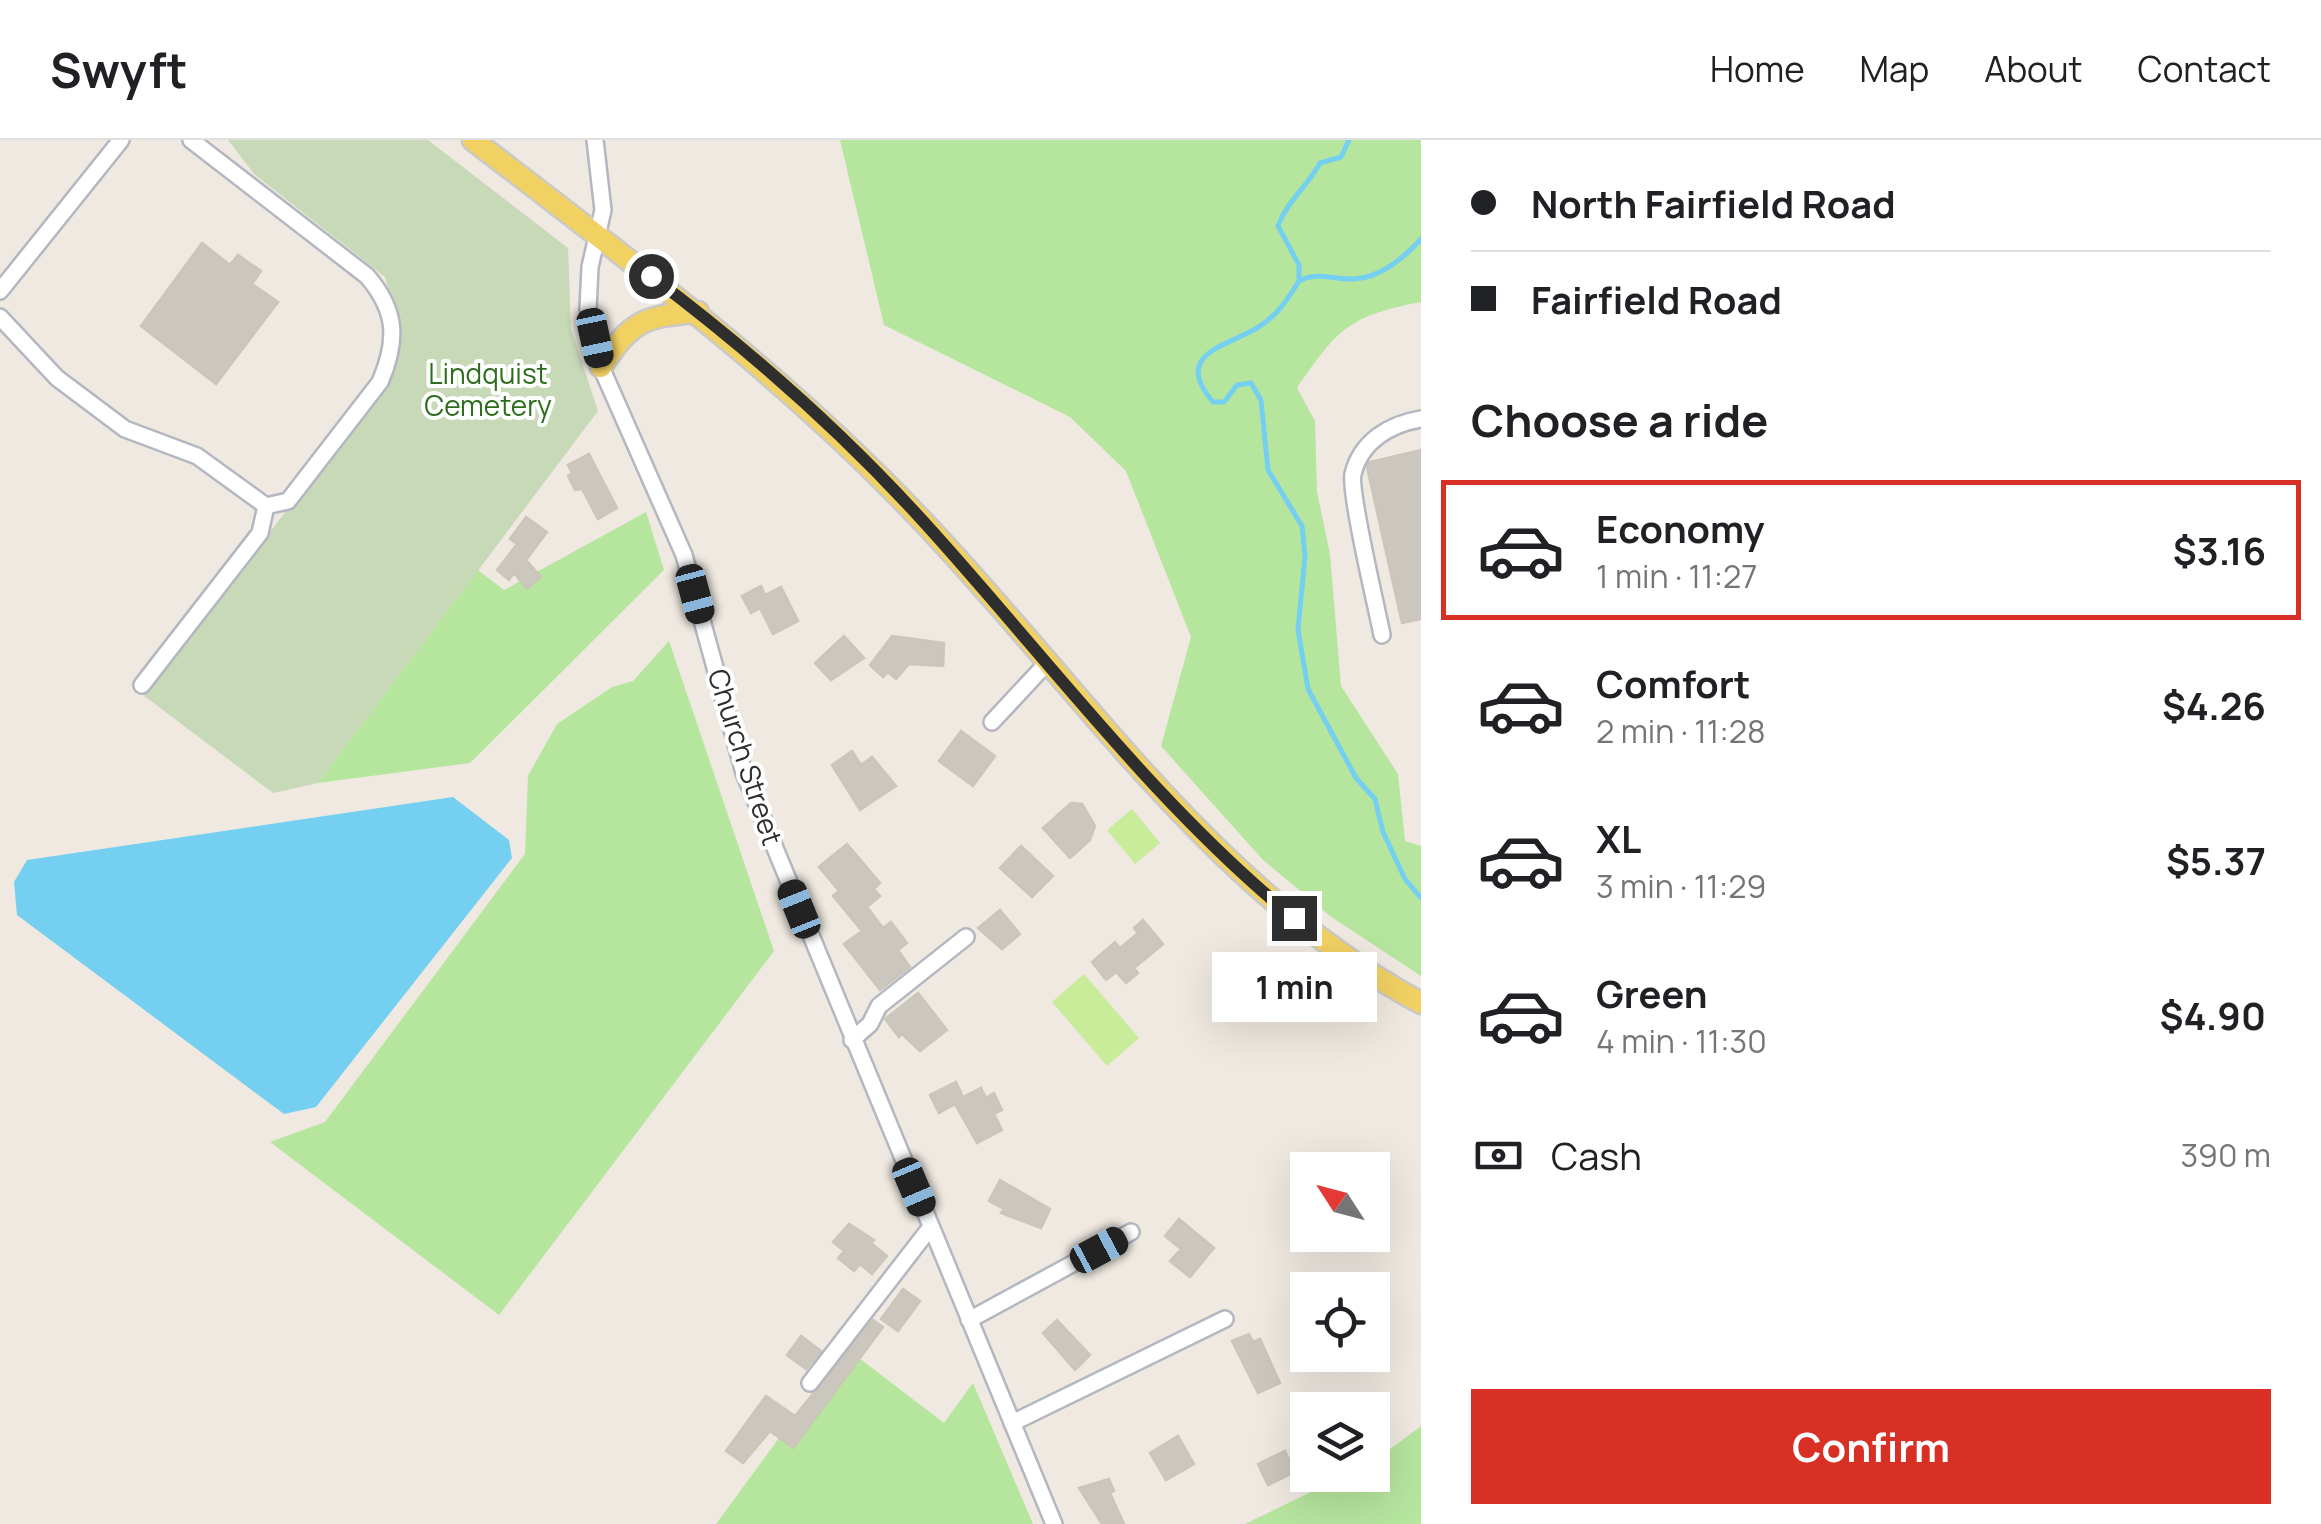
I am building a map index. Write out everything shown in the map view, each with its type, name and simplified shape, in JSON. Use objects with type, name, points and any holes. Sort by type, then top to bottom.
[{"type":"main road","points":[[473,140],[698,312],[820,416],[930,528],[1180,814],[1316,936],[1421,1003]]},
{"type":"main road","points":[[601,368],[618,342],[641,322],[654,315],[698,312]]},
{"type":"street","points":[[0,292],[122,140]]},
{"type":"street","points":[[0,317],[57,378],[125,428],[197,456],[266,506],[288,501],[380,382],[392,349],[393,320],[384,296],[368,276],[190,140]]},
{"type":"street","name":"Church Street","points":[[594,140],[604,210],[590,267],[588,308],[601,368],[684,555],[744,773],[1054,1524]]},
{"type":"street","points":[[1382,636],[1352,477],[1367,444],[1400,422],[1421,419]]},
{"type":"street","points":[[142,685],[260,532],[266,506]]},
{"type":"street","points":[[992,722],[1048,663]]},
{"type":"street","points":[[852,1040],[870,1024],[879,1006],[966,938]]},
{"type":"street","points":[[810,1383],[930,1228]]},
{"type":"street","points":[[969,1320],[1131,1232]]},
{"type":"street","points":[[1012,1422],[1225,1319]]},
{"type":"green space","name":"Lindquist Cemetery","points":[[228,140],[428,140],[568,248],[571,329],[598,411],[318,783],[273,793],[143,695],[392,375],[400,330],[385,277],[254,174]]},
{"type":"green space","points":[[840,140],[1421,140],[1421,302],[1377,313],[1347,328],[1297,388],[1315,421],[1317,492],[1330,554],[1341,686],[1398,774],[1405,841],[1421,846],[1421,976],[1330,916],[1263,860],[1161,746],[1191,637],[1126,471],[1070,417],[884,325]]},
{"type":"green space","points":[[646,512],[664,570],[470,763],[318,783],[478,570],[504,590]]},
{"type":"green space","points":[[669,641],[774,951],[499,1315],[270,1142],[325,1122],[525,854],[528,776],[557,724],[612,687],[633,681]]},
{"type":"green space","points":[[1132,809],[1160,843],[1135,864],[1107,830]]},
{"type":"green space","points":[[1084,974],[1139,1038],[1107,1066],[1052,1002]]},
{"type":"green space","points":[[859,1358],[944,1423],[973,1383],[1033,1524],[716,1524],[779,1438],[793,1448]]},
{"type":"green space","points":[[1421,1426],[1421,1524],[1245,1524],[1311,1492],[1390,1492],[1390,1449]]},
{"type":"water","points":[[453,797],[509,840],[512,858],[316,1107],[284,1114],[17,915],[14,882],[27,860]]},
{"type":"building","points":[[202,243],[230,265],[238,255],[261,271],[252,284],[278,302],[216,384],[141,326]]},
{"type":"building","points":[[1421,450],[1421,619],[1402,623],[1367,467],[1370,462]]},
{"type":"building","points":[[589,454],[617,508],[598,519],[582,489],[575,490],[568,476],[572,473],[568,465]]},
{"type":"building","points":[[526,517],[547,532],[526,560],[541,577],[527,589],[514,573],[509,580],[497,570],[517,544],[510,539]]},
{"type":"building","points":[[761,586],[765,595],[781,587],[798,621],[773,634],[760,608],[751,613],[742,596]]},
{"type":"building","points":[[844,636],[864,658],[831,680],[815,663]]},
{"type":"building","points":[[892,636],[944,643],[943,666],[909,664],[896,679],[888,672],[883,677],[870,665]]},
{"type":"building","points":[[961,731],[995,756],[973,786],[939,761]]},
{"type":"building","points":[[852,751],[861,765],[872,757],[896,786],[860,810],[832,765]]},
{"type":"building","points":[[1071,803],[1082,804],[1095,826],[1090,840],[1070,858],[1043,828]]},
{"type":"building","points":[[847,844],[880,883],[874,889],[880,896],[867,907],[883,928],[891,922],[907,943],[898,950],[910,967],[880,990],[844,944],[862,931],[833,896],[839,891],[819,867]]},
{"type":"building","points":[[1021,846],[1053,876],[1032,897],[1000,868]]},
{"type":"building","points":[[1000,910],[1020,934],[1002,949],[978,928]]},
{"type":"building","points":[[1143,920],[1163,944],[1134,968],[1138,973],[1126,983],[1116,972],[1106,980],[1092,962],[1115,942],[1120,948],[1138,933],[1134,928]]},
{"type":"building","points":[[918,993],[947,1030],[920,1051],[902,1034],[899,1037],[885,1019]]},
{"type":"building","points":[[956,1082],[963,1097],[981,1088],[986,1098],[994,1093],[1002,1110],[994,1114],[1002,1130],[977,1143],[955,1104],[939,1113],[930,1095]]},
{"type":"building","points":[[1000,1180],[1050,1209],[1041,1228],[1001,1213],[1004,1209],[989,1201]]},
{"type":"building","points":[[1179,1219],[1214,1248],[1190,1277],[1170,1261],[1181,1249],[1165,1236]]},
{"type":"building","points":[[849,1224],[874,1240],[871,1243],[887,1256],[872,1274],[860,1264],[854,1271],[838,1258],[844,1251],[833,1242]]},
{"type":"building","points":[[903,1289],[920,1301],[898,1331],[881,1319]]},
{"type":"building","points":[[873,1320],[883,1327],[793,1448],[770,1431],[743,1463],[726,1451],[766,1396],[795,1416]]},
{"type":"building","points":[[1057,1320],[1090,1355],[1075,1370],[1043,1333]]},
{"type":"building","points":[[1249,1334],[1253,1342],[1260,1339],[1280,1383],[1258,1393],[1232,1341]]},
{"type":"building","points":[[801,1336],[821,1351],[806,1369],[787,1355]]},
{"type":"building","points":[[1178,1436],[1194,1464],[1166,1480],[1150,1453]]},
{"type":"building","points":[[1285,1451],[1290,1474],[1268,1485],[1258,1464]]},
{"type":"building","points":[[1109,1479],[1114,1491],[1110,1493],[1124,1524],[1102,1524],[1079,1488]]},
{"type":"waterway","points":[[1299,281],[1299,265],[1278,226],[1320,163],[1341,157],[1349,140]]},
{"type":"waterway","points":[[1299,281],[1319,276],[1354,279],[1373,275],[1400,259],[1421,239]]},
{"type":"waterway","points":[[1299,281],[1270,319],[1208,354],[1198,373],[1213,402],[1224,402],[1237,385],[1251,383],[1261,400],[1268,470],[1302,526],[1305,556],[1298,630],[1308,689],[1356,778],[1375,799],[1383,832],[1405,879],[1421,898]]},
{"type":"route","points":[[651,276],[820,416],[930,528],[1180,814],[1250,882],[1294,918]]}]
